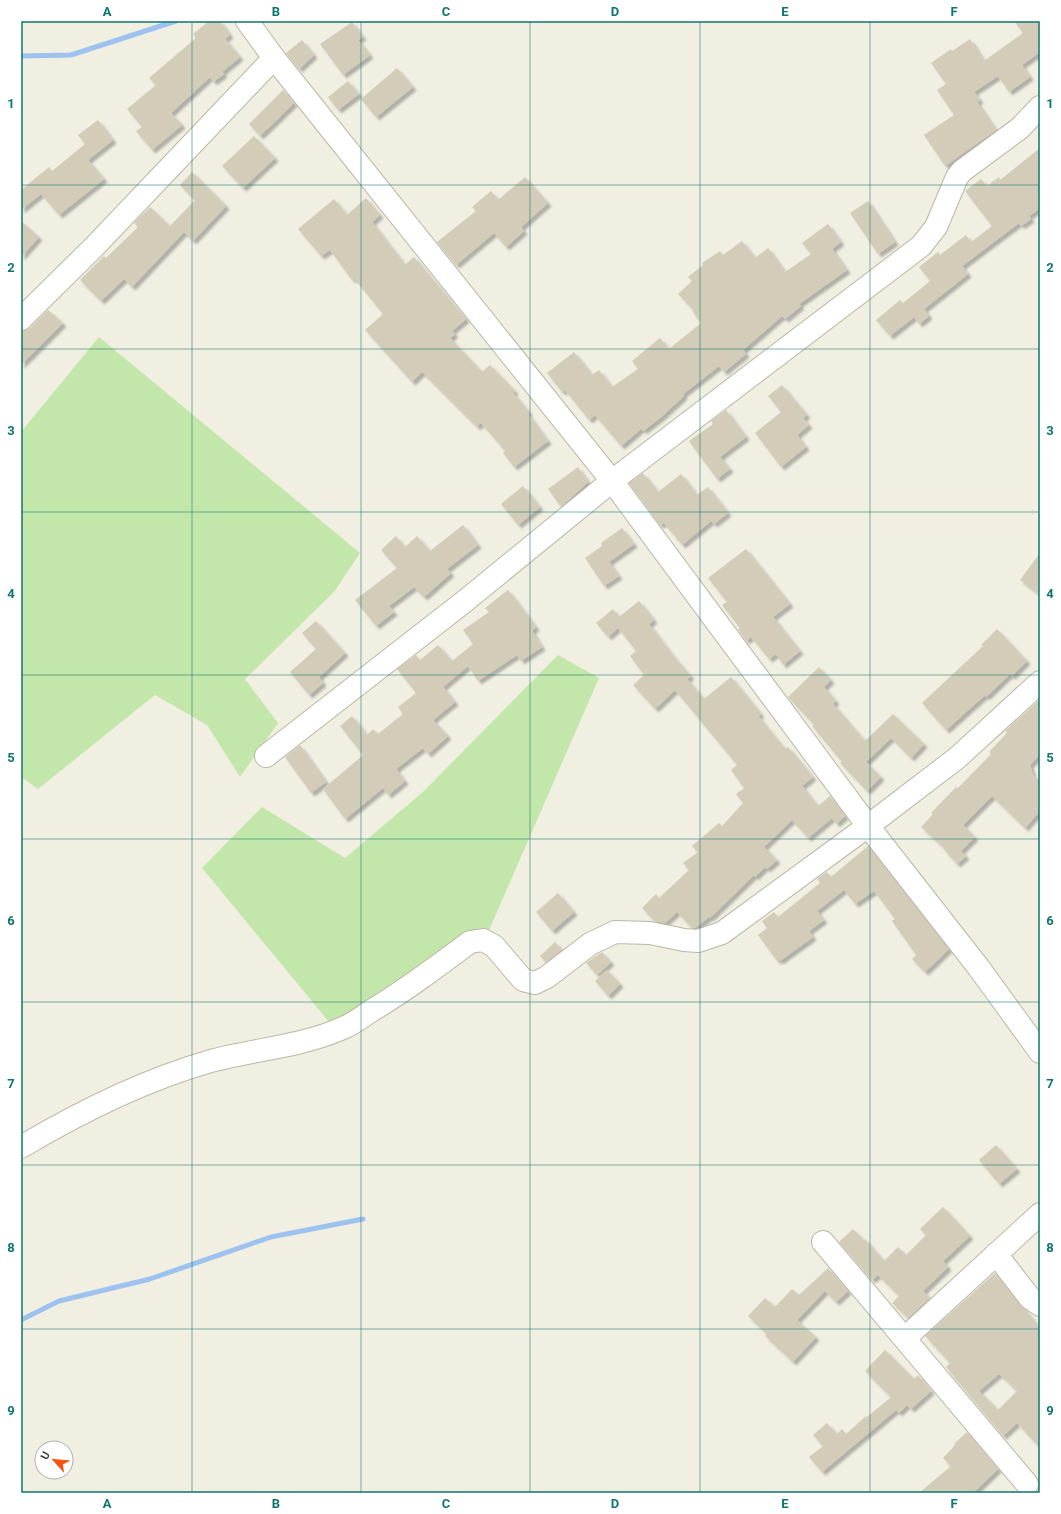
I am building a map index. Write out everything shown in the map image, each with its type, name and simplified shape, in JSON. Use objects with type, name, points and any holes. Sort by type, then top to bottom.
[{"type":"street","points":[[247,21],[274,58],[612,481],[868,826],[1010,1009],[1040,1052]]},
{"type":"street","points":[[21,319],[94,247],[274,58]]},
{"type":"street","points":[[266,756],[465,601],[612,481],[921,246],[936,227],[957,177],[962,171],[1020,128],[1038,112]]},
{"type":"street","points":[[21,1147],[55,1127],[96,1106],[190,1068],[212,1061],[283,1047],[323,1037],[344,1028],[390,1000],[470,942],[483,940],[494,946],[524,980],[535,983],[547,977],[590,944],[615,932],[650,933],[684,940],[711,938],[735,925],[957,758],[1040,682]]},
{"type":"street","points":[[905,1338],[1040,1214]]},
{"type":"street","points":[[823,1242],[1028,1483]]},
{"type":"street","points":[[996,1254],[1030,1298],[1040,1304]]},
{"type":"green space","points":[[99,337],[360,553],[334,592],[245,679],[278,723],[240,777],[207,725],[155,695],[38,789],[21,777],[21,432]]},
{"type":"green space","points":[[558,655],[599,678],[483,944],[334,1028],[202,868],[262,807],[345,858],[423,792]]},
{"type":"building","points":[[209,21],[220,21],[230,35],[225,39],[240,57],[222,72],[224,74],[213,82],[210,77],[171,113],[182,125],[152,150],[136,131],[142,127],[127,109],[156,85],[149,78],[196,38],[193,34]]},
{"type":"building","points":[[1014,21],[1040,21],[1040,52],[1022,65],[1030,77],[1009,92],[998,76],[974,92],[980,100],[977,102],[996,130],[945,166],[924,135],[954,115],[937,90],[946,84],[931,63],[951,49],[952,51],[970,39],[984,61],[1023,33]]},
{"type":"building","points":[[352,22],[363,37],[358,40],[370,55],[343,75],[320,44]]},
{"type":"building","points":[[302,40],[314,55],[299,69],[286,53]]},
{"type":"building","points":[[397,68],[413,87],[376,117],[361,99]]},
{"type":"building","points":[[348,81],[359,94],[338,110],[328,97]]},
{"type":"building","points":[[283,90],[294,103],[260,136],[249,124]]},
{"type":"building","points":[[98,120],[113,140],[88,160],[104,179],[59,215],[41,194],[21,210],[21,190],[49,167],[52,171],[85,144],[78,135]]},
{"type":"building","points":[[254,136],[275,158],[243,188],[222,166]]},
{"type":"building","points":[[1040,148],[1040,208],[1029,216],[1031,219],[1021,226],[1019,223],[962,266],[968,274],[924,309],[929,316],[919,324],[914,317],[890,336],[876,320],[900,300],[903,303],[930,281],[919,267],[938,252],[940,255],[966,235],[971,242],[992,226],[965,191],[981,179],[987,186],[999,177],[1000,180]]},
{"type":"building","points":[[192,172],[226,206],[193,241],[184,232],[132,287],[124,279],[101,301],[80,280],[104,256],[106,258],[138,227],[134,223],[150,207],[170,226],[195,200],[180,185]]},
{"type":"building","points":[[525,177],[548,203],[521,227],[524,231],[506,247],[494,233],[456,265],[437,242],[476,211],[472,207],[491,191],[498,200]]},
{"type":"building","points":[[366,198],[380,215],[372,222],[405,265],[414,257],[466,319],[452,331],[455,334],[450,338],[482,372],[490,365],[515,391],[513,393],[529,412],[528,414],[548,441],[514,467],[503,453],[505,451],[481,423],[477,427],[422,372],[412,382],[365,330],[383,314],[354,278],[352,280],[330,250],[321,256],[298,229],[334,199],[347,215]]},
{"type":"building","points":[[868,201],[895,242],[878,254],[850,213]]},
{"type":"building","points":[[21,221],[39,237],[21,257]]},
{"type":"building","points":[[828,224],[841,242],[832,249],[847,270],[799,304],[801,306],[785,319],[782,316],[743,350],[746,354],[724,372],[719,366],[683,394],[684,396],[660,418],[643,431],[642,428],[621,446],[595,415],[589,420],[565,390],[562,392],[547,373],[574,352],[592,375],[599,370],[612,387],[638,369],[632,361],[660,338],[669,349],[701,323],[692,311],[694,310],[678,294],[692,281],[688,277],[703,265],[702,263],[720,251],[723,255],[742,241],[755,258],[768,248],[785,272],[811,254],[802,243]]},
{"type":"building","points":[[48,310],[63,323],[21,365],[21,331],[30,328]]},
{"type":"building","points":[[782,385],[807,415],[803,418],[809,425],[797,435],[806,447],[781,467],[755,433],[781,412],[768,396]]},
{"type":"building","points":[[726,410],[746,437],[720,457],[730,469],[717,479],[689,441],[713,424],[711,421]]},
{"type":"building","points":[[578,467],[588,482],[561,507],[548,489]]},
{"type":"building","points":[[643,473],[658,492],[681,474],[697,495],[708,487],[728,513],[714,524],[711,521],[682,545],[664,523],[660,525],[629,483]]},
{"type":"building","points":[[523,486],[540,507],[518,525],[501,504]]},
{"type":"building","points":[[463,525],[478,545],[447,569],[451,573],[424,597],[414,587],[389,606],[394,612],[376,626],[355,600],[397,568],[381,550],[396,536],[405,547],[417,536],[430,551]]},
{"type":"building","points":[[622,528],[634,544],[609,562],[619,576],[604,586],[585,558],[602,546],[601,543]]},
{"type":"building","points":[[746,549],[790,604],[773,617],[800,651],[783,665],[776,654],[769,659],[751,637],[746,641],[738,629],[740,628],[722,605],[727,602],[708,578]]},
{"type":"building","points":[[1040,553],[1040,595],[1020,580]]},
{"type":"building","points":[[508,590],[536,627],[532,631],[542,647],[521,661],[517,655],[478,681],[468,666],[443,687],[455,702],[433,720],[448,736],[428,754],[423,748],[396,769],[405,781],[388,795],[383,788],[345,819],[323,789],[363,755],[340,726],[352,716],[367,735],[373,729],[378,734],[403,714],[398,707],[416,693],[397,669],[416,655],[420,660],[438,645],[452,661],[473,644],[463,630],[489,612],[485,608]]},
{"type":"building","points":[[639,601],[654,620],[649,624],[674,657],[691,676],[687,679],[704,699],[731,677],[761,714],[758,716],[785,749],[788,747],[813,777],[802,786],[818,806],[830,796],[845,816],[836,824],[832,818],[808,838],[792,820],[764,847],[777,860],[767,869],[765,867],[755,877],[754,875],[710,918],[709,917],[695,928],[692,928],[677,912],[665,923],[655,921],[642,908],[656,894],[659,898],[689,870],[683,863],[698,852],[692,846],[719,823],[722,826],[743,803],[736,794],[744,788],[731,770],[737,765],[675,690],[655,709],[633,685],[644,675],[630,656],[636,651],[618,628],[608,637],[596,623],[613,609],[619,617]]},
{"type":"building","points":[[316,621],[345,653],[319,677],[323,683],[309,695],[290,672],[316,649],[302,633]]},
{"type":"building","points":[[997,629],[1027,661],[1012,676],[1010,674],[986,697],[985,695],[946,730],[922,703],[983,646],[981,645]]},
{"type":"building","points":[[819,667],[831,680],[824,687],[836,701],[833,704],[865,741],[893,714],[924,744],[911,758],[891,738],[866,762],[881,777],[867,791],[840,763],[842,762],[812,726],[814,725],[788,697]]},
{"type":"building","points":[[1038,701],[1040,704],[1040,754],[1030,765],[1033,775],[1040,781],[1040,811],[1025,828],[992,796],[963,825],[975,837],[961,851],[966,856],[957,864],[945,851],[946,850],[921,827],[933,814],[931,813],[991,754],[989,752],[1007,733],[1005,731]]},
{"type":"building","points":[[300,745],[326,782],[311,793],[285,757]]},
{"type":"building","points":[[868,846],[949,949],[925,972],[912,959],[916,955],[892,921],[895,919],[874,891],[855,904],[844,890],[817,911],[824,920],[809,931],[813,937],[780,961],[779,959],[777,961],[758,935],[767,928],[762,921],[774,912],[778,917],[820,883],[817,879],[827,872],[831,877]]},
{"type":"building","points":[[558,893],[574,912],[552,931],[536,912]]},
{"type":"building","points":[[555,942],[562,950],[546,962],[540,956]]},
{"type":"building","points":[[602,952],[611,962],[597,975],[586,963]]},
{"type":"building","points":[[607,970],[620,984],[608,996],[595,981]]},
{"type":"building","points":[[996,1145],[1017,1169],[999,1184],[979,1160]]},
{"type":"building","points":[[943,1207],[970,1236],[943,1261],[948,1267],[923,1291],[930,1298],[908,1318],[892,1303],[899,1296],[878,1275],[872,1280],[839,1242],[853,1229],[864,1240],[865,1239],[884,1261],[898,1247],[906,1255],[926,1235],[920,1229]]},
{"type":"building","points":[[828,1268],[848,1291],[836,1302],[825,1291],[797,1320],[816,1337],[793,1362],[765,1336],[767,1334],[748,1316],[765,1298],[775,1307],[792,1289],[799,1295]]},
{"type":"building","points":[[995,1273],[1040,1328],[1040,1448],[1017,1423],[1003,1436],[946,1367],[950,1363],[925,1336]],"holes":[[[999,1374],[1017,1391],[998,1410],[979,1391]]]},
{"type":"building","points":[[885,1350],[914,1379],[918,1375],[931,1391],[911,1409],[907,1405],[899,1413],[896,1410],[822,1472],[809,1457],[823,1446],[813,1435],[827,1423],[837,1434],[842,1429],[846,1434],[866,1416],[867,1417],[891,1397],[865,1371]]},
{"type":"building","points":[[967,1432],[998,1469],[973,1493],[919,1493],[951,1466],[943,1458],[955,1445],[954,1444]]},
{"type":"waterway","points":[[21,56],[71,55],[176,21]]},
{"type":"waterway","points":[[21,1320],[59,1301],[150,1279],[271,1237],[363,1219]]}]
